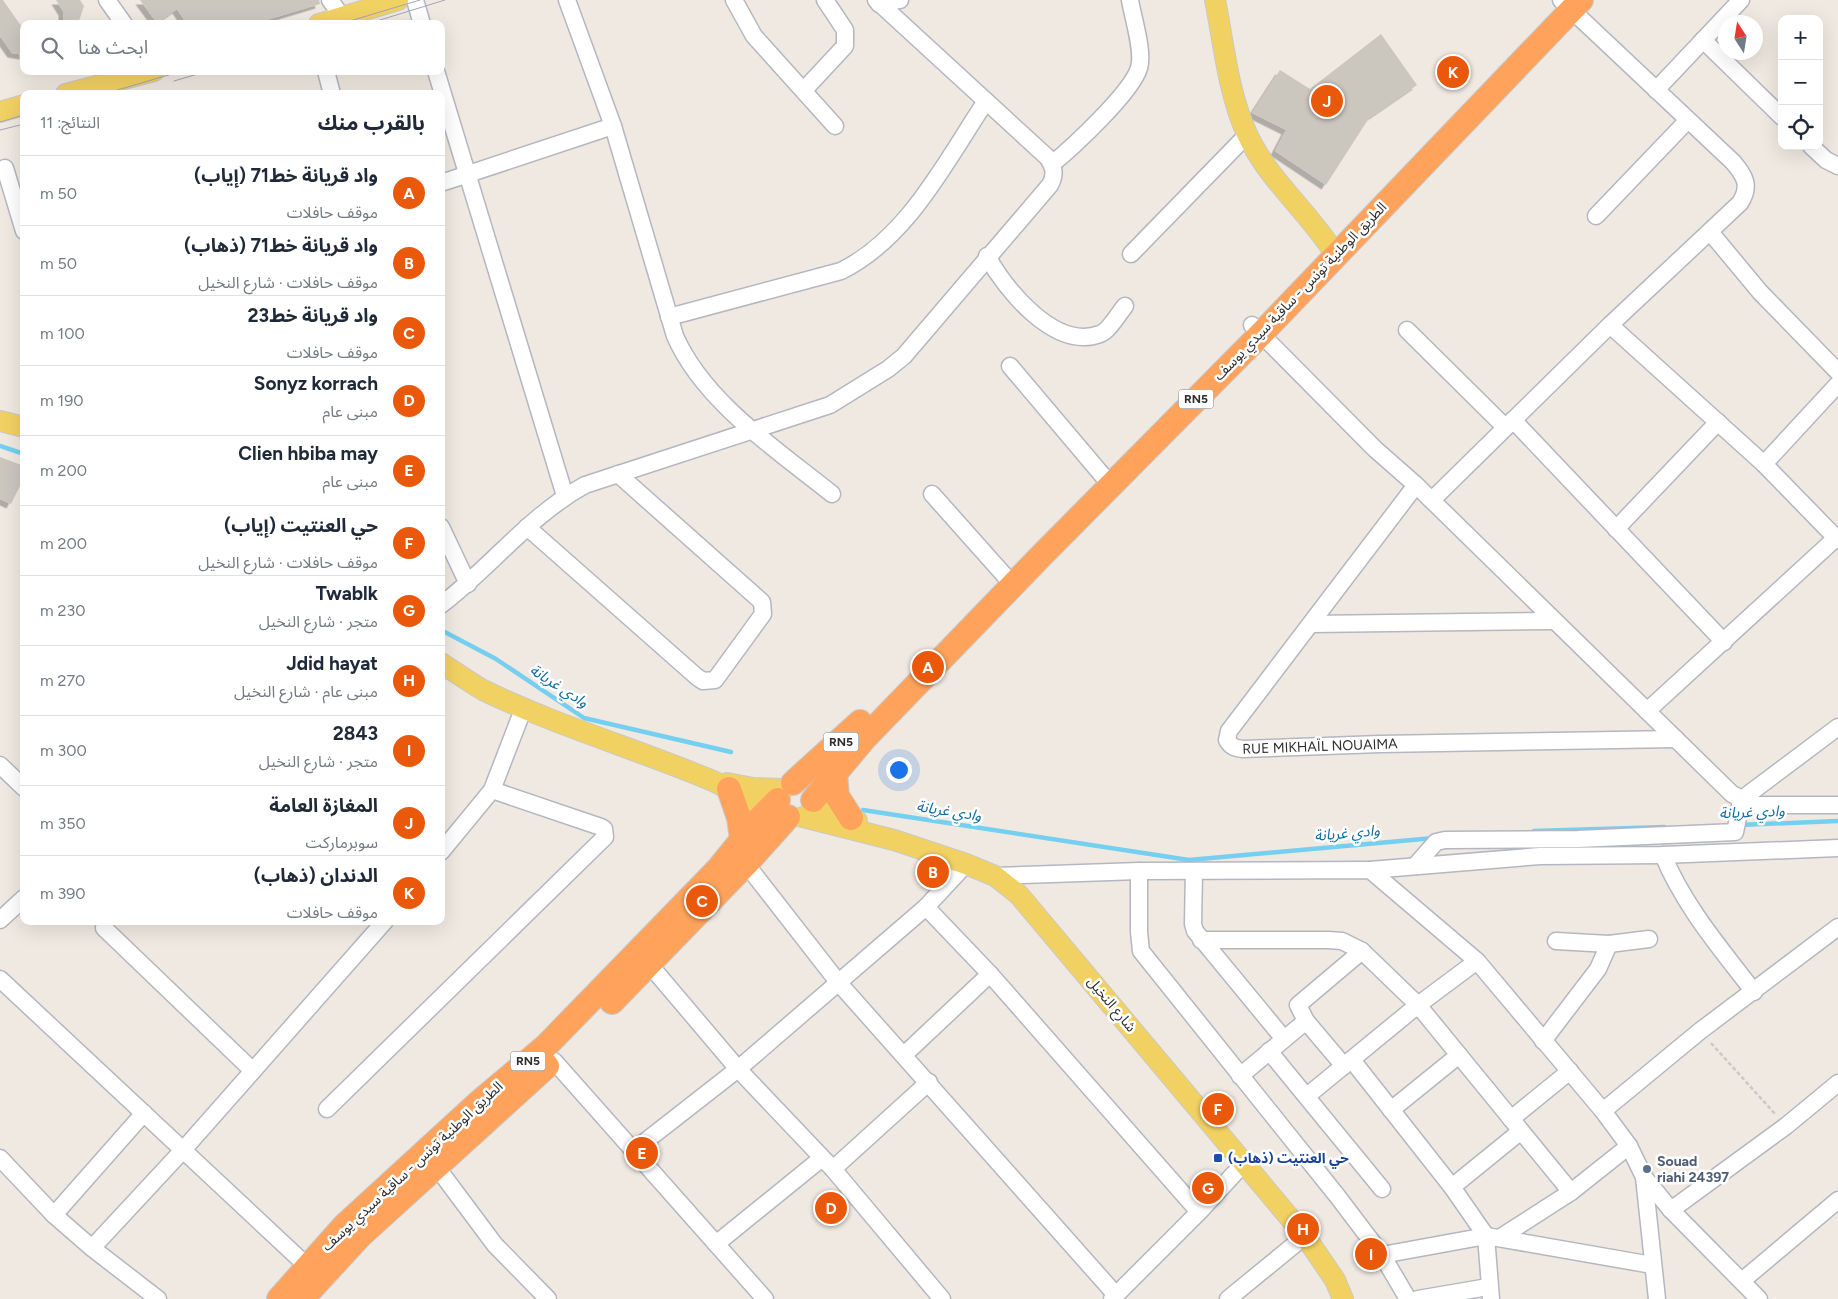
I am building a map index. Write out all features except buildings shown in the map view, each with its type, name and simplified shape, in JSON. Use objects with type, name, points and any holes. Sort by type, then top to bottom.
[{"type":"highway","name":"الطريق الوطنية تونس - ساقية سيدي يوسف","points":[[302,1299],[352,1230],[477,1104],[546,1046],[719,868],[742,839],[788,804],[835,774],[864,739],[1568,3]]},
{"type":"highway","name":"الطريق الوطنية تونس - ساقية سيدي يوسف","points":[[279,1299],[307,1266],[436,1166],[538,1073],[554,1061],[746,864],[788,804],[848,736],[1104,476],[1256,330]]},
{"type":"highway","points":[[835,774],[837,796],[851,818]]},
{"type":"highway","points":[[722,786],[739,818],[742,839]]},
{"type":"main road","points":[[332,20],[398,0]]},
{"type":"main road","points":[[1215,0],[1238,112],[1247,135],[1277,181],[1332,249]]},
{"type":"main road","points":[[81,90],[139,75]]},
{"type":"main road","points":[[0,112],[20,106]]},
{"type":"main road","points":[[0,421],[20,426]]},
{"type":"main road","points":[[445,666],[482,689],[577,731],[639,752],[722,786],[788,804],[851,818],[894,840]]},
{"type":"main road","points":[[722,786],[753,788],[788,804]]},
{"type":"main road","name":"شارع النخيل","points":[[788,804],[834,827],[894,840],[966,864],[995,876],[1019,895],[1305,1236],[1335,1280],[1342,1299]]},
{"type":"street","points":[[107,0],[121,20]]},
{"type":"street","points":[[330,0],[342,17]]},
{"type":"street","points":[[415,0],[421,20]]},
{"type":"street","points":[[567,0],[613,126],[669,317],[684,358],[700,380],[753,430],[832,494]]},
{"type":"street","points":[[734,0],[754,36],[835,126]]},
{"type":"street","points":[[804,90],[846,46],[845,30],[825,0]]},
{"type":"street","points":[[878,2],[900,0]]},
{"type":"street","points":[[1052,164],[1076,144],[1133,82],[1140,58],[1130,0]]},
{"type":"street","points":[[1656,90],[1741,0]]},
{"type":"street","points":[[445,602],[468,584],[527,527],[565,496],[600,478],[618,474],[830,405],[888,369],[904,356],[987,256],[1050,185],[1054,177],[1052,164],[878,2]]},
{"type":"street","points":[[1432,500],[1610,325],[1711,233],[1740,203],[1747,186],[1745,178],[1733,162],[1656,90],[1568,3]]},
{"type":"street","points":[[1703,40],[1778,113]]},
{"type":"street","points":[[327,75],[331,90]]},
{"type":"street","points":[[437,75],[442,90]]},
{"type":"street","points":[[445,101],[565,496]]},
{"type":"street","points":[[669,317],[841,271],[856,264],[892,235],[911,213],[986,101]]},
{"type":"street","points":[[1596,216],[1688,120]]},
{"type":"street","points":[[445,182],[613,126]]},
{"type":"street","points":[[1131,254],[1247,135]]},
{"type":"street","points":[[1816,150],[1826,160],[1838,166]]},
{"type":"street","points":[[5,168],[20,218]]},
{"type":"street","points":[[1711,233],[1760,292],[1838,372]]},
{"type":"street","points":[[987,256],[998,275],[1024,306],[1048,325],[1072,336],[1084,338],[1102,334],[1125,306]]},
{"type":"street","points":[[1610,325],[1764,464],[1837,539],[1647,711]]},
{"type":"street","points":[[1256,330],[1376,449],[1432,500],[1552,621],[1741,802],[1838,805]]},
{"type":"street","points":[[1406,330],[1509,424],[1616,529],[1724,642]]},
{"type":"street","points":[[1010,366],[1104,476]]},
{"type":"street","points":[[1764,464],[1838,384]]},
{"type":"street","points":[[1616,529],[1718,422]]},
{"type":"street","points":[[527,527],[697,678],[703,681],[715,680],[763,614],[762,602],[757,594],[618,474]]},
{"type":"street","name":"RUE MIKHAÏL NOUAIMA","points":[[1416,485],[1312,624],[1228,731],[1227,740],[1234,748],[1676,739]]},
{"type":"street","points":[[932,494],[1004,576]]},
{"type":"street","points":[[445,535],[468,584]]},
{"type":"street","points":[[1312,624],[1552,621]]},
{"type":"street","points":[[445,847],[492,790],[524,707]]},
{"type":"street","points":[[1735,852],[1735,832],[1741,802],[1838,727]]},
{"type":"street","points":[[0,765],[20,784]]},
{"type":"street","points":[[327,1109],[605,837],[604,829],[601,827],[492,790]]},
{"type":"street","points":[[1415,866],[1436,842],[1445,840],[1578,839],[1735,832]]},
{"type":"street","points":[[995,876],[1139,871],[1370,870],[1540,856],[1663,856],[1838,848]]},
{"type":"street","points":[[1663,856],[1672,877],[1703,924],[1754,992]]},
{"type":"street","points":[[746,864],[838,982],[930,1082],[1114,1297],[1199,1212],[1244,1162]]},
{"type":"street","points":[[633,1151],[738,1069],[926,907],[966,864]]},
{"type":"street","points":[[1370,870],[1477,961],[1603,1111],[1629,1146],[1644,1177],[1671,1210],[1743,1280],[1759,1299]]},
{"type":"street","points":[[1139,871],[1139,932],[1141,951],[1382,1255],[1408,1299]]},
{"type":"street","points":[[1194,871],[1193,924],[1201,940],[1284,1038]]},
{"type":"street","points":[[0,920],[20,902]]},
{"type":"street","points":[[926,907],[990,974],[1199,1212]]},
{"type":"street","points":[[104,925],[104,928],[253,1071]]},
{"type":"street","points":[[92,1248],[184,1150],[377,925]]},
{"type":"street","points":[[1603,1111],[1700,1031],[1838,927]]},
{"type":"street","points":[[1556,941],[1609,944],[1649,939]]},
{"type":"street","points":[[1201,940],[1328,940],[1342,941],[1362,951],[1418,1005],[1571,1192]]},
{"type":"street","points":[[1544,1041],[1598,969],[1609,944]]},
{"type":"street","points":[[1362,951],[1300,1002],[1298,1010],[1306,1021],[1391,1110],[1494,1237],[1490,1293],[1418,1299]]},
{"type":"street","points":[[1306,1096],[1418,1005],[1477,961]]},
{"type":"street","points":[[649,964],[738,1069],[827,1164],[942,1299]]},
{"type":"street","points":[[905,1054],[990,974]]},
{"type":"street","points":[[0,979],[307,1266]]},
{"type":"street","points":[[1240,1076],[1306,1021]]},
{"type":"street","points":[[1270,1051],[1382,1189]]},
{"type":"street","points":[[1391,1110],[1459,1055]]},
{"type":"street","points":[[554,1061],[765,1299]]},
{"type":"street","points":[[1452,1187],[1570,1071]]},
{"type":"street","points":[[716,1244],[827,1164],[930,1082]]},
{"type":"street","points":[[1671,1210],[1786,1126],[1838,1083]]},
{"type":"street","points":[[54,1215],[144,1113]]},
{"type":"street","points":[[1494,1237],[1571,1192],[1629,1146]]},
{"type":"street","points":[[0,1158],[54,1215],[92,1248],[158,1299]]},
{"type":"street","points":[[436,1166],[495,1245],[548,1299]]},
{"type":"street","points":[[1644,1177],[1657,1299]]},
{"type":"street","points":[[1743,1280],[1836,1207]]},
{"type":"street","points":[[1228,1299],[1305,1236]]},
{"type":"street","points":[[1382,1255],[1494,1237],[1652,1265]]},
{"type":"path","points":[[1700,1031],[1786,1126]]},
{"type":"waterway","name":"وادي غريانة","points":[[0,446],[20,453]]},
{"type":"waterway","name":"وادي غريانة","points":[[445,632],[496,659],[584,718],[731,752]]},
{"type":"waterway","name":"وادي غريانة","points":[[863,810],[1189,860],[1434,838]]},
{"type":"waterway","name":"وادي غريانة","points":[[1739,825],[1838,821]]},
{"type":"waterway","name":"وادي غريانة","points":[[1534,831],[1664,827]]},
{"type":"tram line","points":[[353,20],[420,0]]},
{"type":"tram line","points":[[380,20],[445,0]]},
{"type":"tram line","points":[[118,90],[168,75]]},
{"type":"tram line","points":[[174,81],[194,75]]},
{"type":"tram line","points":[[0,122],[20,116]]},
{"type":"tram line","points":[[0,130],[20,125]]},
{"type":"place","name":"الدندان (ذهاب)","points":[[1453,72]]},
{"type":"place","name":"المغازة العامة","points":[[1327,101]]},
{"type":"place","name":"واد قريانة خط71 (إياب)","points":[[928,667]]},
{"type":"place","name":"واد قريانة خط71 (ذهاب)","points":[[933,872]]},
{"type":"place","name":"واد قريانة خط23","points":[[702,901]]},
{"type":"place","name":"حي العنتيت (إياب)","points":[[1218,1109]]},
{"type":"place","name":"Clien hbiba may","points":[[642,1153]]},
{"type":"place","name":"حي العنتيت (ذهاب)","points":[[1218,1158]]},
{"type":"place","name":"Souad riahi 24397","points":[[1647,1169]]},
{"type":"place","name":"Twablk","points":[[1208,1188]]},
{"type":"place","name":"Sonyz korrach","points":[[831,1208]]},
{"type":"place","name":"Jdid hayat","points":[[1303,1229]]},
{"type":"place","name":"2843","points":[[1371,1254]]}]
